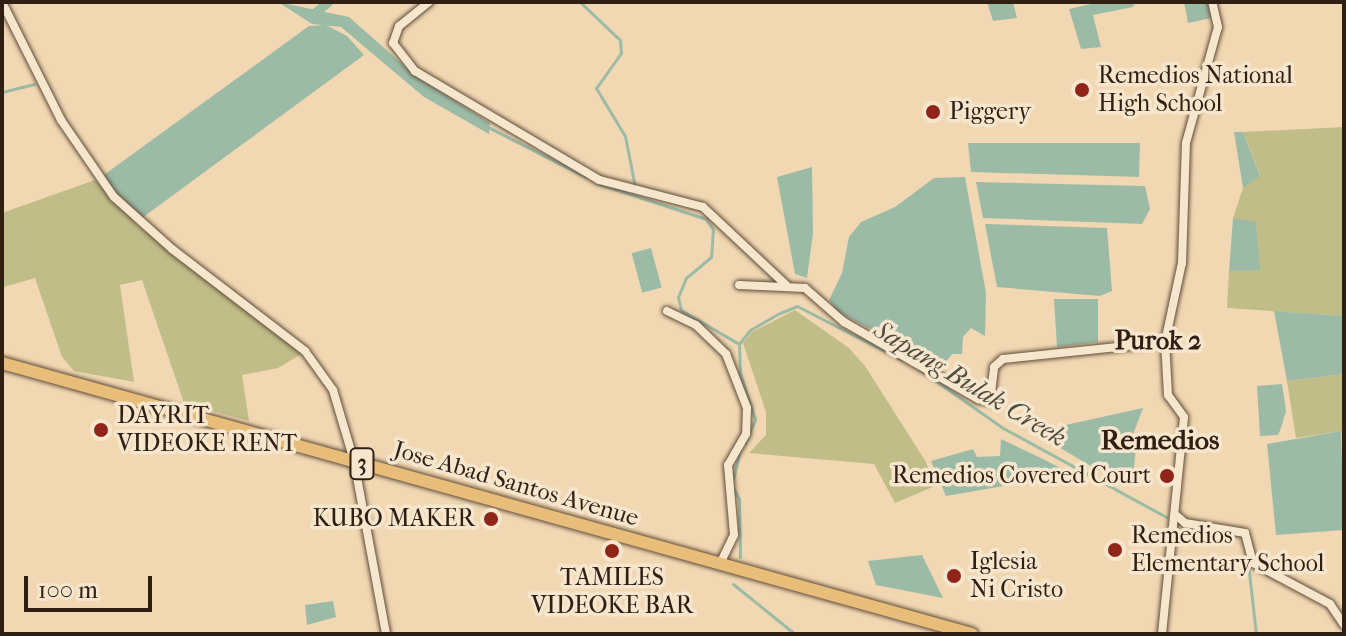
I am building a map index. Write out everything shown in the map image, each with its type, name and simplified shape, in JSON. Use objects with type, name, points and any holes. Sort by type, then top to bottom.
[{"type":"highway","name":"Jose Abad Santos Avenue","points":[[2,363],[972,634]]},
{"type":"street","points":[[2,2],[61,120],[99,178],[142,224],[305,351],[333,390],[354,461],[386,634]]},
{"type":"street","points":[[429,2],[399,26],[393,43],[415,71],[599,180],[703,207],[786,285]]},
{"type":"street","points":[[1162,634],[1177,516],[1184,417],[1168,395],[1165,342],[1182,263],[1186,143],[1218,27],[1212,2]]},
{"type":"street","points":[[739,285],[805,288],[844,322],[978,399],[990,401],[994,367],[1003,359],[1165,342]]},
{"type":"street","points":[[667,311],[696,325],[726,354],[747,408],[746,434],[728,465],[734,535],[720,564]]},
{"type":"street","points":[[1177,516],[1185,523],[1245,533],[1253,563],[1330,604],[1344,625]]},
{"type":"shaded area","points":[[278,2],[349,17],[417,77],[490,123],[489,134],[424,97],[341,27],[312,24]]},
{"type":"shaded area","points":[[987,2],[1013,2],[1017,18],[993,21]]},
{"type":"shaded area","points":[[1100,2],[1135,2],[1133,7],[1093,15],[1101,47],[1081,49],[1069,9]]},
{"type":"shaded area","points":[[1184,2],[1208,2],[1211,18],[1188,23]]},
{"type":"shaded area","points":[[326,25],[347,36],[364,55],[142,218],[101,177],[309,26]]},
{"type":"shaded area","points":[[1344,127],[1344,316],[1227,308],[1229,271],[1259,270],[1256,223],[1233,218],[1243,188],[1260,175],[1243,132]]},
{"type":"shaded area","points":[[1234,132],[1243,132],[1260,176],[1243,188]]},
{"type":"shaded area","points":[[968,143],[1140,143],[1139,177],[971,172]]},
{"type":"shaded area","points":[[812,167],[813,233],[807,278],[795,274],[777,177]]},
{"type":"shaded area","points":[[965,177],[986,293],[985,336],[971,328],[963,337],[962,354],[952,354],[942,367],[838,312],[829,300],[842,273],[849,237],[861,222],[895,207],[934,178]]},
{"type":"shaded area","points":[[95,180],[138,226],[303,353],[278,368],[242,375],[249,421],[184,403],[142,280],[120,285],[134,382],[74,371],[62,357],[35,278],[4,287],[2,213]]},
{"type":"shaded area","points":[[976,182],[1145,186],[1150,209],[1142,224],[983,218]]},
{"type":"shaded area","points":[[1233,218],[1256,222],[1260,270],[1229,271]]},
{"type":"shaded area","points":[[985,224],[1107,228],[1112,291],[1100,296],[997,287]]},
{"type":"shaded area","points":[[651,248],[662,288],[642,293],[632,253]]},
{"type":"shaded area","points":[[1054,299],[1098,299],[1098,342],[1057,347]]},
{"type":"shaded area","points":[[795,310],[849,348],[865,366],[926,462],[935,486],[895,503],[874,464],[749,453],[766,435],[766,412],[743,343],[752,332]]},
{"type":"shaded area","points":[[1274,311],[1344,316],[1344,374],[1287,381]]},
{"type":"shaded area","points":[[1344,374],[1344,447],[1341,431],[1296,438],[1287,381]]},
{"type":"shaded area","points":[[1282,384],[1286,411],[1281,428],[1278,435],[1260,436],[1257,386]]},
{"type":"shaded area","points":[[1143,408],[1131,440],[1136,448],[1132,486],[1113,477],[1114,469],[1103,466],[1099,471],[1057,446],[1061,426]]},
{"type":"shaded area","points":[[1341,431],[1344,530],[1276,535],[1267,444]]},
{"type":"shaded area","points":[[1001,439],[1072,474],[946,496],[931,461],[973,449],[977,457],[1000,456]]},
{"type":"shaded area","points":[[922,555],[943,598],[876,585],[868,561]]},
{"type":"shaded area","points":[[333,601],[336,617],[307,625],[305,605]]},
{"type":"waterway","points":[[310,16],[328,2]]},
{"type":"waterway","points":[[580,2],[620,40],[621,53],[596,88],[625,136],[635,187]]},
{"type":"waterway","points":[[2,92],[34,84]]},
{"type":"waterway","points":[[486,126],[586,177]]},
{"type":"waterway","points":[[596,183],[706,219],[713,229],[711,257],[686,278],[678,297],[681,310],[739,344]]},
{"type":"waterway","points":[[745,443],[755,419],[740,373],[739,344],[750,330],[780,313],[797,306],[902,360]]},
{"type":"waterway","name":"Sapang Bulak Creek","points":[[919,369],[1003,428],[1166,517]]},
{"type":"waterway","points":[[733,480],[739,453]]},
{"type":"waterway","points":[[733,488],[739,499],[740,557]]},
{"type":"waterway","name":"Sapang Bulak Creek","points":[[1204,530],[1235,535]]},
{"type":"waterway","name":"Sapang Bulak Creek","points":[[1247,555],[1256,634]]},
{"type":"waterway","points":[[733,584],[795,634]]},
{"type":"place","name":"Remedios National High School","points":[[1082,90]]},
{"type":"place","name":"Piggery","points":[[933,112]]},
{"type":"place","name":"DAYRIT VIDEOKE RENT","points":[[101,430]]},
{"type":"place","name":"Remedios Covered Court","points":[[1167,476]]},
{"type":"place","name":"KUBO MAKER","points":[[491,519]]},
{"type":"place","name":"Remedios Elementary School","points":[[1115,550]]},
{"type":"place","name":"TAMILES VIDEOKE BAR","points":[[612,551]]},
{"type":"place","name":"Iglesia Ni Cristo","points":[[954,576]]},
{"type":"district","name":"Purok 2","points":[[1158,341]]},
{"type":"district","name":"Remedios","points":[[1160,440]]}]
